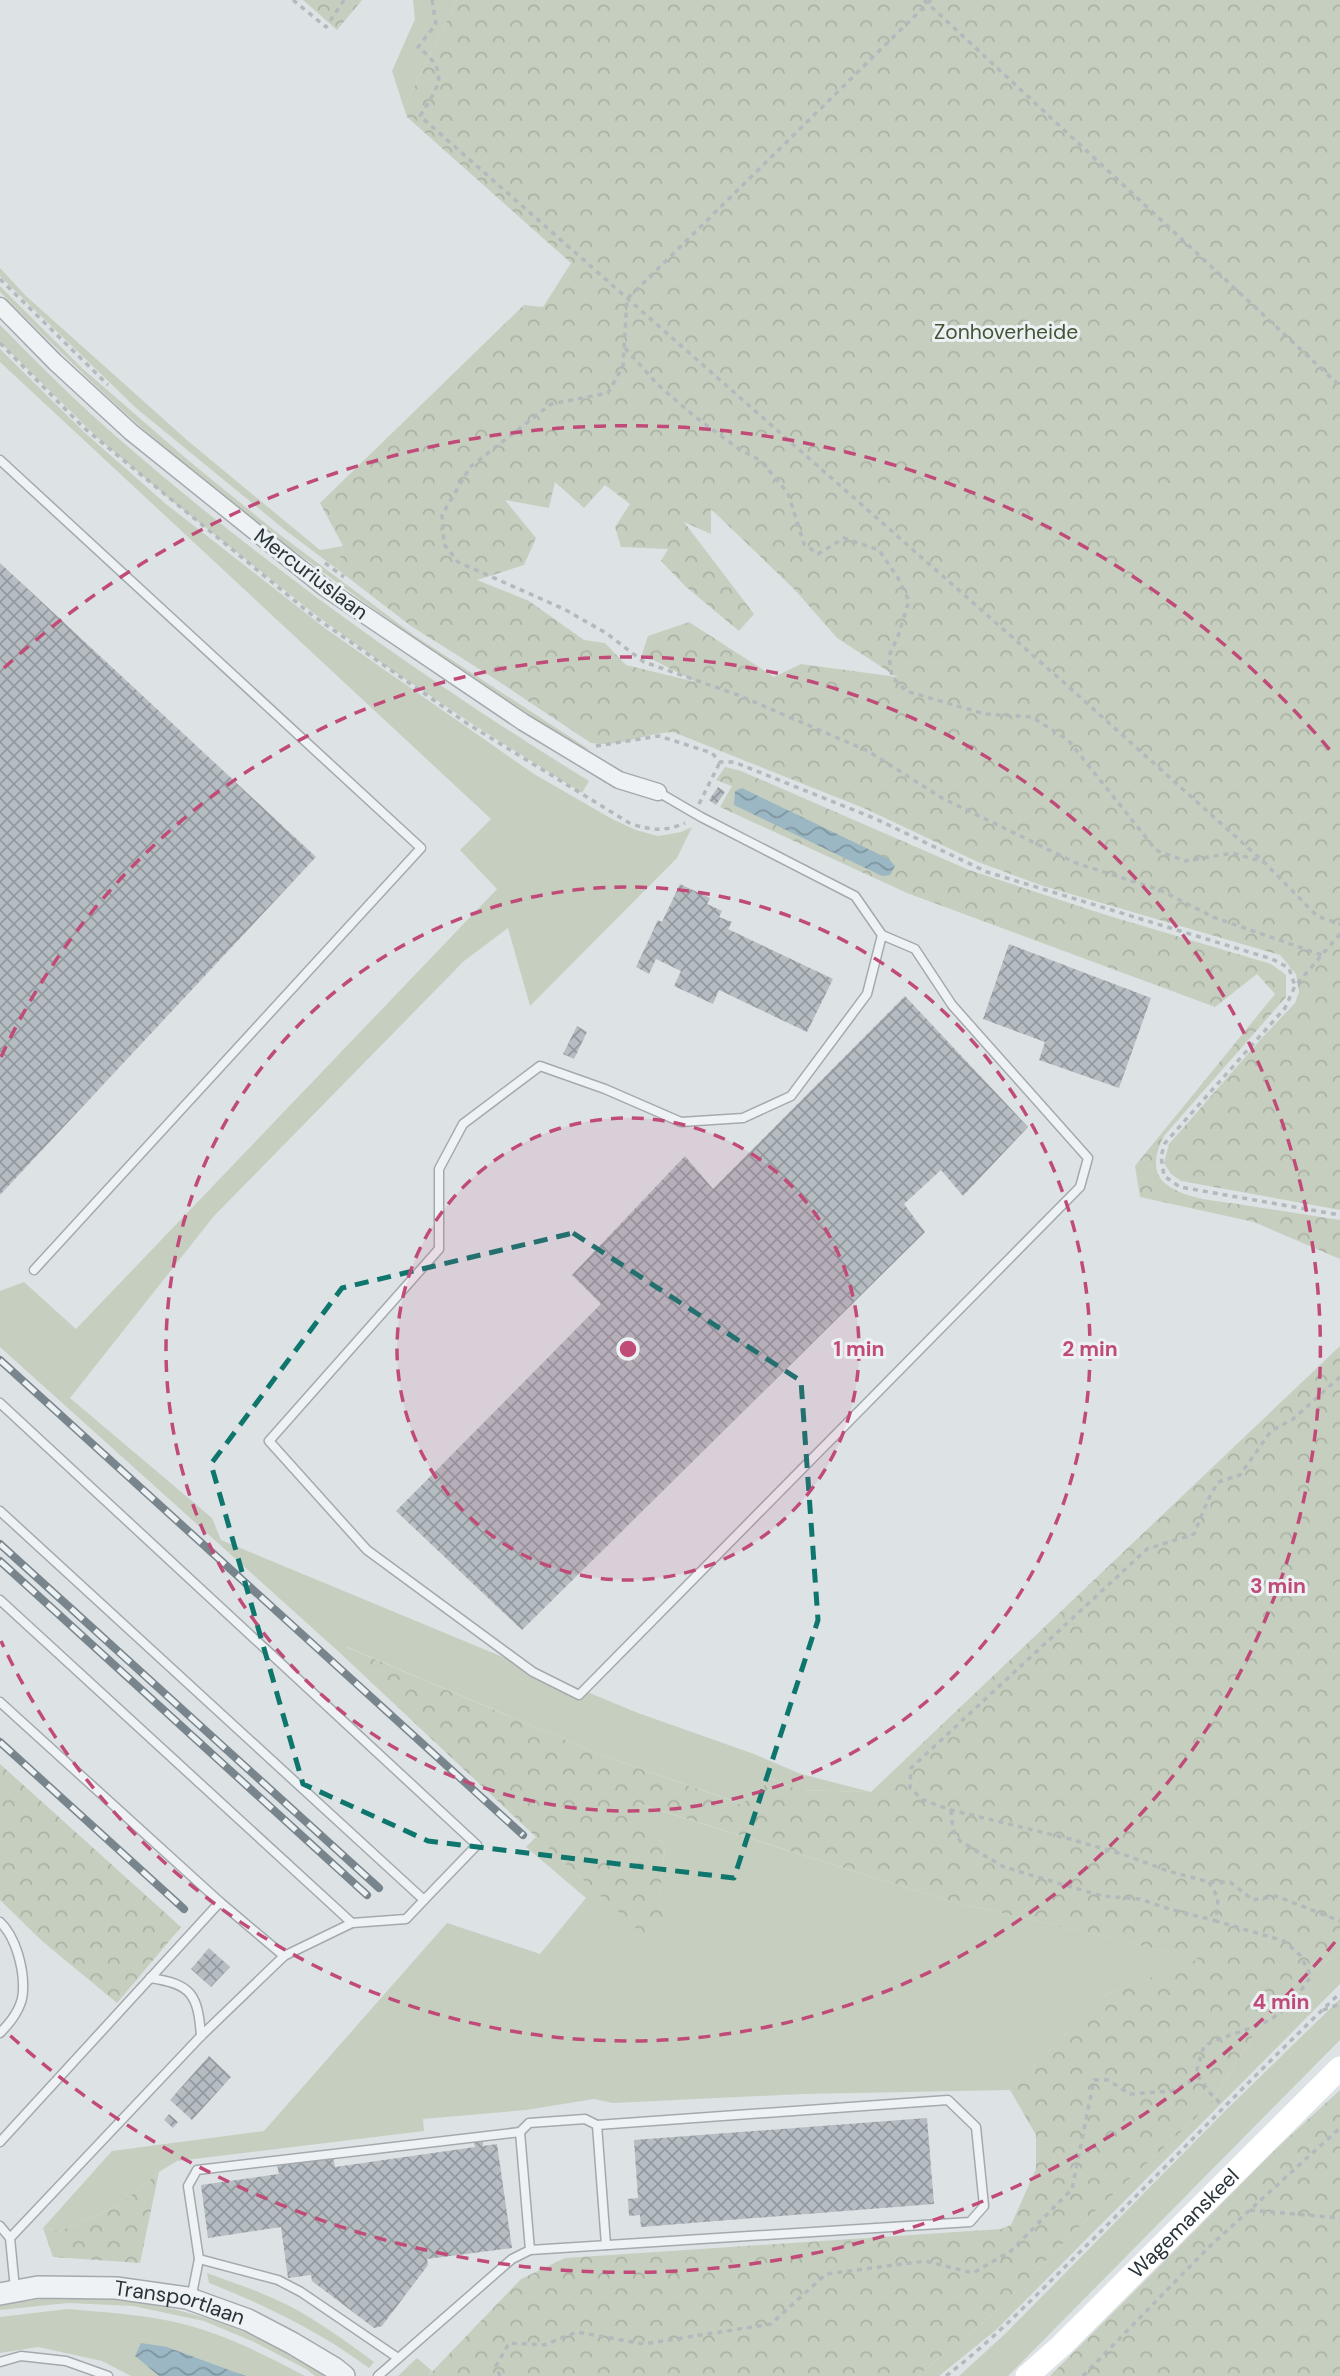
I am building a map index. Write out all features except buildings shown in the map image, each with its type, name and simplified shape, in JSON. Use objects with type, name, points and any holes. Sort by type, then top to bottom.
[{"type":"main road","name":"Wagemanskeel","points":[[1027,2376],[1072,2335],[1340,2068]]},
{"type":"street","name":"Mercuriuslaan","points":[[0,306],[55,362],[131,432],[325,588],[523,722],[619,780],[658,792]]},
{"type":"street","name":"Transportlaan","points":[[8,2293],[38,2287],[116,2288],[191,2299],[248,2320],[292,2343],[344,2376]]},
{"type":"lane","points":[[0,460],[421,848],[34,1270]]},
{"type":"lane","points":[[658,792],[701,817],[855,895],[882,935],[915,949],[952,1005],[1088,1158],[1080,1187],[579,1695],[533,1672],[367,1550],[269,1441],[439,1249],[439,1169],[463,1125],[540,1066],[605,1088],[681,1122],[743,1118],[791,1096],[867,994],[882,935]]},
{"type":"lane","points":[[0,1404],[477,1845],[406,1919],[352,1923],[284,1956],[201,2036],[10,2238],[8,2293]]},
{"type":"lane","points":[[0,1511],[424,1900]]},
{"type":"lane","points":[[0,1600],[352,1923]]},
{"type":"lane","points":[[0,1702],[220,1902],[284,1956]]},
{"type":"lane","points":[[0,2142],[220,1902]]},
{"type":"lane","points":[[0,1922],[5,1926],[18,1955],[23,1991],[13,2020],[0,2033]]},
{"type":"lane","points":[[150,1978],[167,1980],[186,1988],[199,2009],[201,2036]]},
{"type":"lane","points":[[191,2299],[199,2259],[188,2186],[197,2170],[520,2132],[529,2123],[585,2119],[597,2124],[948,2100],[976,2127],[984,2206],[970,2222],[530,2250],[512,2259],[378,2376]]},
{"type":"lane","points":[[597,2124],[606,2245]]},
{"type":"lane","points":[[520,2132],[530,2250]]},
{"type":"lane","points":[[0,2226],[10,2238]]},
{"type":"lane","points":[[199,2259],[278,2280],[301,2292],[398,2358]]},
{"type":"lane","points":[[0,2362],[21,2356],[66,2361],[108,2376]]},
{"type":"path","points":[[293,0],[326,27],[344,0]]},
{"type":"path","points":[[432,0],[436,24],[418,47],[435,60],[438,69],[437,88],[420,116],[1070,688],[1265,863],[1317,916],[1340,924]]},
{"type":"path","points":[[1322,955],[1213,917],[1160,890],[1076,863],[942,798],[868,751],[738,695],[644,662],[606,633],[564,609],[458,562],[444,544],[442,515],[470,467],[551,404],[608,393],[623,366],[628,299],[928,1],[1340,386]]},
{"type":"path","points":[[0,279],[108,385]]},
{"type":"path","points":[[624,346],[657,384],[693,415],[736,447],[761,461],[788,493],[804,544],[818,554],[844,538],[879,550],[898,578],[909,601],[889,656],[892,677],[906,691],[985,714],[1032,718],[1068,740],[1156,850],[1185,861],[1232,852],[1265,863]]},
{"type":"path","points":[[319,558],[351,583]]},
{"type":"path","points":[[592,747],[659,736],[712,753],[720,762],[734,762],[876,819],[987,872],[1272,959],[1289,968],[1295,986]]},
{"type":"path","points":[[1340,934],[1295,986],[1285,1008],[1164,1143],[1161,1156],[1164,1176],[1180,1187],[1340,1215]]},
{"type":"path","points":[[1340,1377],[1293,1419],[1271,1431],[1240,1475],[1218,1482],[1194,1534],[1147,1549],[911,1768],[910,1788],[923,1800],[951,1810],[1070,1839],[1209,1882],[1230,1882],[1253,1900],[1276,1896],[1340,1921]]},
{"type":"path","points":[[951,1810],[953,1830],[960,1841],[1004,1867],[1102,1896],[1140,1899],[1284,1941],[1300,1955],[1311,1976],[1298,1996],[1266,2022],[1224,2036],[1204,2046],[1196,2073],[1223,2106]]},
{"type":"path","points":[[1209,1882],[1218,1898],[1216,1921]]},
{"type":"path","points":[[946,2376],[983,2347],[1223,2106],[1340,1993]]},
{"type":"path","points":[[1321,2011],[1340,2004]]},
{"type":"path","points":[[500,2376],[496,2366],[509,2343],[544,2344],[578,2332],[644,2344],[771,2324],[826,2274],[925,2262],[973,2273],[1011,2251],[1072,2189],[1094,2080],[1108,2080],[1130,2094],[1172,2091],[1199,2077]]},
{"type":"path","points":[[1083,2376],[1209,2247],[1340,2128]]},
{"type":"path","points":[[1250,2210],[1340,2218]]},
{"type":"highlighted area","points":[[573,1233],[801,1381],[818,1620],[734,1878],[428,1841],[303,1784],[211,1464],[342,1288]]},
{"type":"green space","points":[[303,0],[362,0],[337,30]]},
{"type":"green space","points":[[413,0],[457,0],[404,108],[392,71],[415,19]]},
{"type":"green space","name":"Zonhoverheide","points":[[457,0],[1340,0],[1340,1210],[1181,1181],[1171,1174],[1164,1163],[1169,1144],[1295,1003],[1299,992],[1296,974],[1280,955],[1040,885],[978,862],[866,809],[673,732],[612,744],[591,743],[411,626],[337,569],[343,546],[320,503],[524,305],[543,307],[571,263],[407,117],[404,108]],"holes":[[[555,482],[584,508],[605,485],[630,504],[615,527],[621,547],[668,549],[661,561],[685,586],[739,631],[754,614],[684,522],[711,534],[711,509],[795,590],[837,638],[897,677],[801,664],[774,677],[689,622],[648,636],[642,654],[696,682],[626,665],[605,643],[584,640],[529,601],[477,580],[524,565],[536,538],[505,500],[549,508]]]},
{"type":"green space","points":[[0,268],[26,296],[188,441],[320,550],[343,546],[337,569],[136,408],[0,276]]},
{"type":"green space","points":[[0,286],[83,369],[275,531],[415,636],[590,750],[563,738],[420,642],[235,505],[165,448],[93,383],[0,292]]},
{"type":"green space","points":[[0,325],[97,419],[225,527],[403,659],[589,781],[582,793],[386,666],[316,615],[171,500],[98,438],[0,342]]},
{"type":"green space","points":[[0,349],[84,432],[166,504],[326,629],[534,774],[636,830],[658,836],[692,827],[677,858],[530,1006],[508,928],[464,961],[214,1216],[70,1398],[212,1518],[221,1540],[638,1713],[754,1754],[801,1774],[871,1792],[800,1790],[769,1778],[761,1791],[742,1804],[601,1755],[347,1647],[339,1652],[0,1347],[0,1291],[24,1282],[76,1329],[497,889],[460,850],[491,819],[0,362]]},
{"type":"green space","points":[[725,767],[741,771],[969,870],[1106,915],[1271,964],[1286,975],[1286,997],[1164,1136],[1156,1167],[1166,1184],[1193,1197],[1340,1220],[1340,1259],[1254,1222],[1140,1197],[1135,1166],[1275,994],[1257,974],[1215,1007],[907,893],[720,807],[732,786],[716,780]]},
{"type":"green space","points":[[1340,1346],[1340,1952],[1295,1982],[1254,2034],[1210,2105],[1092,2214],[992,2315],[917,2376],[428,2376],[521,2279],[565,2258],[1001,2229],[1011,2225],[1036,2169],[1036,2135],[1010,2090],[1105,1995],[1199,1959],[946,1900],[637,1803],[665,1847],[659,1899],[669,1912],[650,1941],[339,1652],[346,1647],[601,1755],[741,1804],[761,1791],[768,1778],[800,1790],[871,1792]]},
{"type":"green space","points":[[0,1764],[181,1927],[117,2003],[42,1941],[0,1900]]},
{"type":"green space","points":[[636,1803],[946,1900],[1200,1959],[1105,1995],[1010,2090],[803,2094],[613,2103],[594,2099],[526,2110],[423,2119],[424,2131],[177,2161],[159,2172],[118,2206],[60,2231],[43,2228],[112,2151],[264,2131],[447,1923],[540,1954],[586,1898],[526,1847],[536,1837],[650,1940],[659,1899],[665,1847]]},
{"type":"green space","points":[[1340,1952],[1340,1984],[996,2330],[939,2376],[917,2376],[992,2315],[1092,2214],[1210,2105],[1254,2034],[1295,1982]]},
{"type":"green space","points":[[1340,1999],[1340,2040],[1008,2376],[959,2376],[1005,2334],[1225,2111]]},
{"type":"green space","points":[[1340,2090],[1340,2376],[1050,2376],[1278,2147]]},
{"type":"green space","points":[[159,2172],[140,2263],[53,2257],[43,2228],[60,2231],[118,2206]]},
{"type":"green space","points":[[207,2273],[278,2300],[321,2325],[374,2362],[369,2368],[292,2320],[209,2283]]},
{"type":"green space","points":[[90,2298],[153,2305],[213,2320],[270,2344],[325,2376],[315,2376],[254,2342],[204,2321],[133,2306],[68,2303],[0,2310],[0,2305],[41,2299]]},
{"type":"green space","points":[[67,2309],[144,2317],[188,2325],[239,2344],[305,2376],[246,2376],[167,2347],[135,2356],[159,2376],[131,2376],[102,2361],[38,2347],[0,2353],[0,2317]]},
{"type":"green space","points":[[417,2358],[432,2371],[428,2376],[398,2376]]},
{"type":"water","points":[[742,788],[889,859],[895,866],[890,875],[882,876],[734,805],[735,791]]},
{"type":"water","points":[[141,2343],[167,2347],[246,2376],[159,2376],[135,2356]]},
{"type":"railway","points":[[0,1360],[523,1835]]},
{"type":"railway","points":[[0,1544],[379,1888]]},
{"type":"railway","points":[[0,1561],[367,1895]]},
{"type":"railway","points":[[0,1742],[184,1909]]}]
